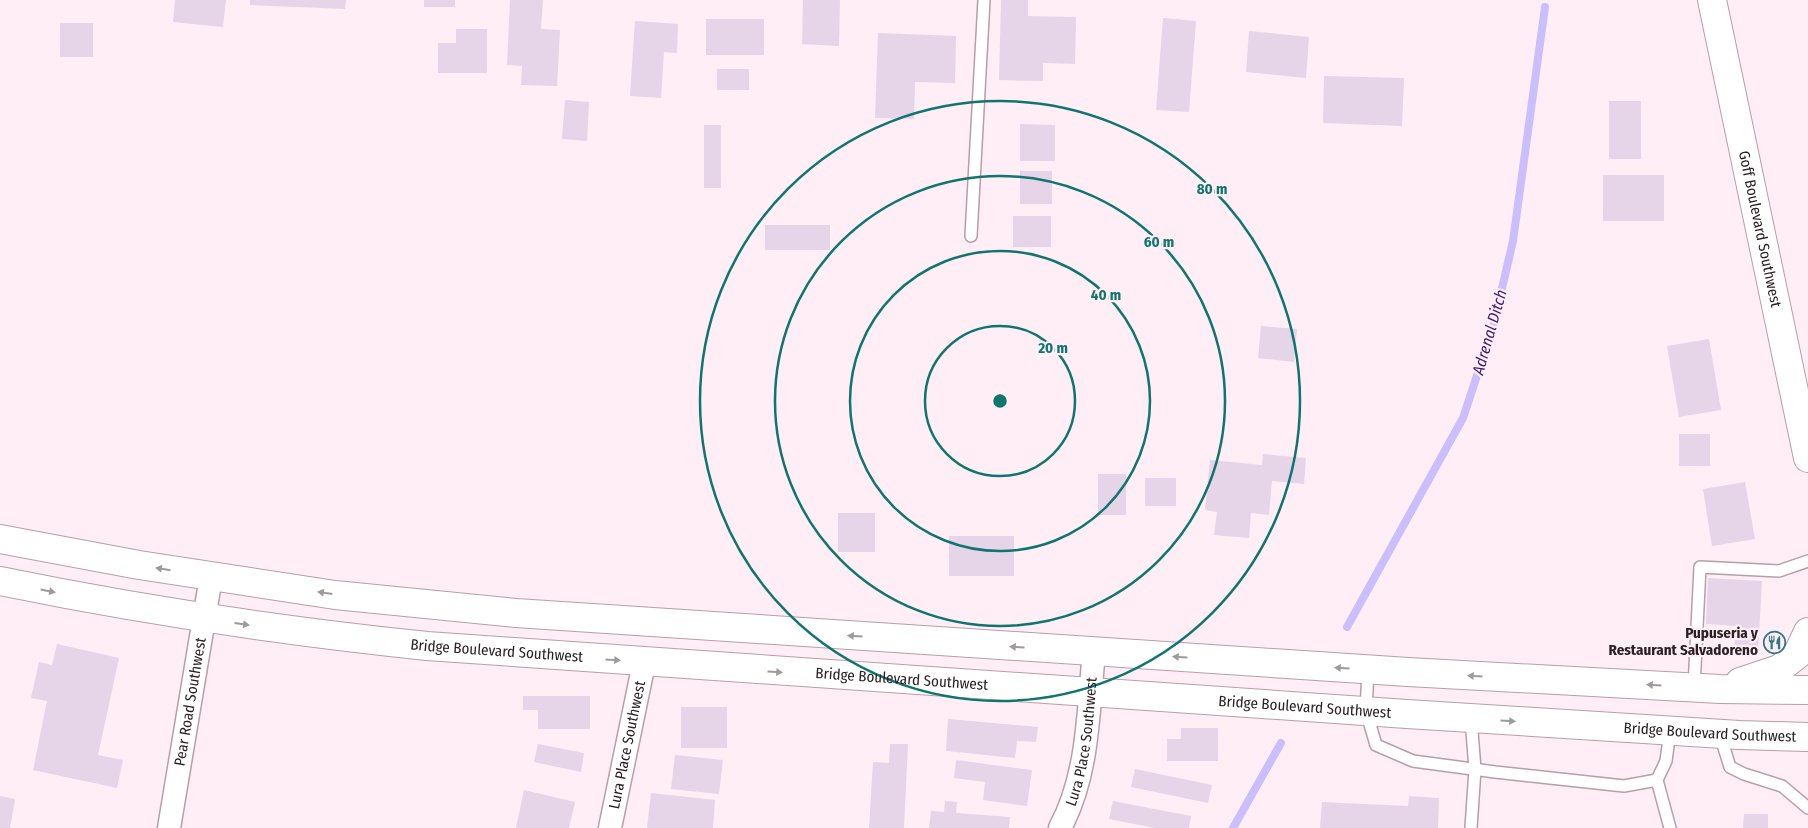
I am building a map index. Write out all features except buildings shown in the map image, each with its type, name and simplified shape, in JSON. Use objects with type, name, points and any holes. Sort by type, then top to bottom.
[{"type":"main road","name":"Goff Boulevard Southwest","points":[[1712,0],[1808,458]]},
{"type":"main road","points":[[0,539],[139,565],[335,595],[516,614],[1368,670],[1707,688],[1808,690]]},
{"type":"main road","name":"Bridge Boulevard Southwest","points":[[0,581],[120,605],[204,618],[319,635],[427,646],[1471,719],[1719,734],[1808,737]]},
{"type":"main road","points":[[1707,688],[1779,669],[1797,655],[1808,632]]},
{"type":"street","name":"Pear Road Southwest","points":[[169,828],[211,576]]},
{"type":"street","name":"Lura Place Southwest","points":[[1060,828],[1080,780],[1094,652]]},
{"type":"street","name":"Lura Place Southwest","points":[[610,828],[644,662]]},
{"type":"lane","points":[[971,236],[984,0]]},
{"type":"lane","points":[[1707,688],[1700,566],[1779,571],[1808,561]]},
{"type":"lane","points":[[1368,670],[1366,711],[1376,745],[1413,761],[1624,786],[1657,780]]},
{"type":"lane","points":[[1470,828],[1475,769],[1471,719]]},
{"type":"lane","points":[[1670,731],[1666,761],[1657,780],[1670,828]]},
{"type":"lane","points":[[1719,734],[1730,767],[1744,774],[1782,786],[1808,808]]},
{"type":"waterway","name":"Adrenal Ditch","points":[[1347,627],[1463,418],[1493,327],[1513,241],[1545,7]]},
{"type":"waterway","name":"Adrenal Ditch","points":[[1233,828],[1281,743]]},
{"type":"place","name":"Pupuseria y Restaurant Salvadoreno","points":[[1774,642]]}]
